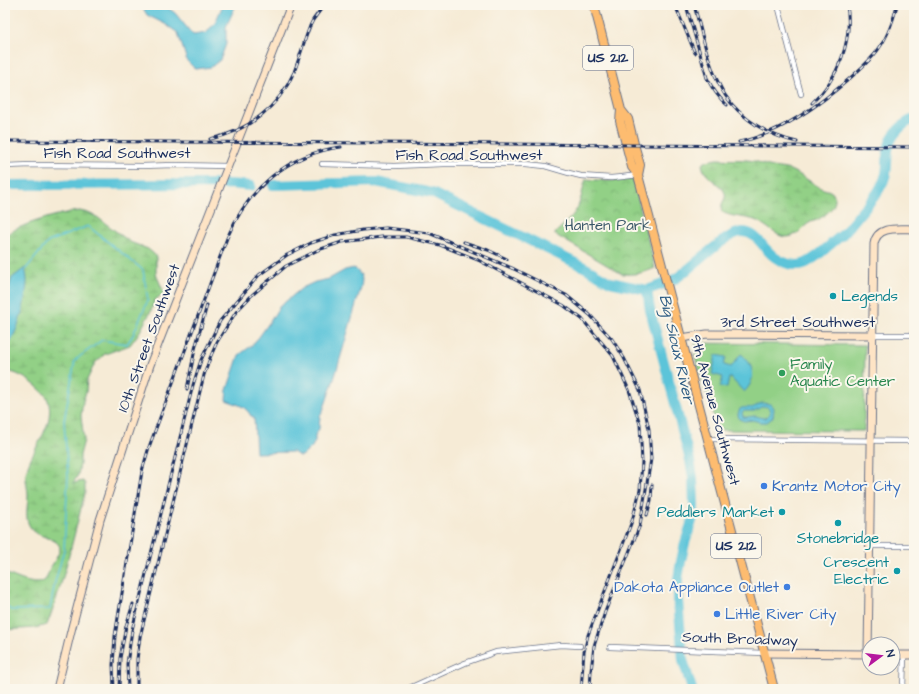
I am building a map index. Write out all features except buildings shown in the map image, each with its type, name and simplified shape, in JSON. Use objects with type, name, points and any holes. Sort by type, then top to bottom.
[{"type":"main road","name":"9th Avenue Southwest","points":[[594,5],[621,110],[620,121],[632,167],[638,175],[764,653]]},
{"type":"main road","name":"US 212","points":[[764,653],[774,689]]},
{"type":"street","name":"10th Street Southwest","points":[[57,689],[104,505],[150,365],[291,5]]},
{"type":"street","points":[[778,5],[801,94]]},
{"type":"street","name":"Fish Road Southwest","points":[[322,164],[394,166],[444,164],[526,164],[545,166],[569,174],[581,176],[611,178],[638,175]]},
{"type":"street","name":"Fish Road Southwest","points":[[5,166],[228,166]]},
{"type":"street","points":[[868,636],[874,244],[876,238],[881,232],[892,229],[914,229]]},
{"type":"street","name":"3rd Street Southwest","points":[[681,338],[707,334],[914,335]]},
{"type":"street","points":[[708,439],[914,441]]},
{"type":"street","points":[[869,546],[914,546]]},
{"type":"street","points":[[407,689],[465,662],[496,652],[561,645],[580,646]]},
{"type":"street","name":"South Broadway","points":[[610,647],[764,653],[861,654]]},
{"type":"street","points":[[904,689],[904,655],[914,655]]},
{"type":"green space","points":[[718,159],[750,160],[772,167],[790,170],[821,188],[833,193],[835,203],[824,216],[808,224],[790,237],[775,233],[757,221],[722,212],[721,206],[725,198],[725,193],[720,186],[705,173],[702,164]]},
{"type":"green space","name":"Hanten Park","points":[[586,179],[609,181],[633,179],[655,268],[639,273],[622,274],[554,234],[575,212],[580,201]]},
{"type":"green space","points":[[80,211],[97,217],[130,242],[148,249],[154,254],[156,257],[156,274],[164,293],[155,300],[139,333],[130,345],[105,354],[95,363],[87,380],[81,416],[84,440],[80,455],[78,475],[73,483],[83,481],[85,484],[85,493],[63,576],[47,625],[35,628],[5,630],[5,573],[25,581],[36,583],[41,582],[47,577],[60,548],[54,541],[38,534],[33,530],[29,525],[27,518],[28,496],[26,472],[47,425],[50,407],[46,396],[35,385],[21,376],[5,371],[5,236],[19,228],[41,220]]},
{"type":"green space","name":"Family Aquatic Center","points":[[696,343],[865,345],[864,431],[718,430],[695,357]]},
{"type":"water","points":[[141,5],[164,5],[175,13],[193,35],[206,33],[215,23],[222,7],[221,5],[236,5],[226,27],[226,44],[220,60],[211,67],[195,69],[187,61],[178,33],[165,24],[147,15]]},
{"type":"water","points":[[25,268],[27,281],[21,316],[14,334],[5,347],[5,307],[8,290],[12,278]]},
{"type":"water","points":[[354,268],[361,276],[361,287],[335,376],[320,416],[319,429],[315,435],[315,441],[312,447],[302,456],[299,456],[293,452],[256,453],[254,417],[251,416],[244,407],[226,400],[227,390],[239,355],[251,346],[259,337],[279,307],[302,288],[315,282],[329,279],[345,270]]},
{"type":"water","points":[[741,354],[749,362],[751,367],[752,377],[748,387],[744,392],[731,378],[729,378],[727,388],[720,387],[723,377],[712,374],[716,355],[726,357],[724,365],[731,367]]},
{"type":"water","points":[[762,403],[770,404],[774,409],[772,418],[767,422],[753,420],[744,421],[739,419],[738,414],[740,409],[752,408]],"holes":[[[763,406],[768,407],[770,414],[765,418],[756,416],[743,417],[742,413],[744,411],[754,411]]]},
{"type":"waterway","name":"Big Sioux River","points":[[647,290],[675,279],[719,244],[742,232],[747,232],[754,236],[771,254],[785,263],[793,265],[804,264],[819,255],[844,233],[874,197],[885,178],[888,150],[891,140],[901,127],[914,119]]},
{"type":"waterway","points":[[273,185],[376,182],[432,193],[586,268],[610,282],[647,290]]},
{"type":"waterway","points":[[5,185],[230,184],[251,186]]},
{"type":"waterway","points":[[5,605],[11,610],[50,609],[55,582],[64,550],[68,476],[64,421],[75,360],[102,340],[127,344],[133,335],[148,300],[143,270],[88,226],[48,242],[25,270]]},
{"type":"waterway","name":"Big Sioux River","points":[[647,290],[650,310],[690,460],[693,478],[694,506],[692,521],[685,543],[678,579],[678,600],[683,660],[692,689]]},
{"type":"railway","points":[[210,139],[224,136],[249,124],[271,107],[288,85],[310,26],[324,5]]},
{"type":"railway","points":[[675,5],[695,53]]},
{"type":"railway","points":[[686,5],[707,78],[721,99],[727,105]]},
{"type":"railway","points":[[694,5],[710,63],[725,95],[739,112],[756,125],[776,136],[797,142]]},
{"type":"railway","points":[[812,103],[829,83],[842,58],[848,32],[847,5]]},
{"type":"railway","points":[[739,142],[768,133],[783,126],[824,100],[848,80],[868,62],[882,44],[897,5]]},
{"type":"railway","points":[[5,141],[914,147]]},
{"type":"railway","points":[[114,689],[113,665],[115,636],[142,471],[149,447],[227,238],[246,204],[272,177],[303,157],[321,151],[341,147]]},
{"type":"railway","points":[[128,689],[127,664],[132,630],[193,385],[201,360],[220,321],[259,275],[287,255],[311,243],[335,235],[386,228],[429,233],[514,269],[566,295],[590,315],[612,339],[624,358],[640,390],[649,429],[651,459],[640,525],[605,612],[594,646],[590,689]]},
{"type":"railway","points":[[137,689],[137,659],[140,637],[204,375],[217,342],[236,312],[252,295],[286,266],[318,250],[342,242],[382,237],[406,237],[440,245],[478,260],[563,305],[582,319],[613,356],[629,390],[640,424],[642,462],[640,490],[632,521],[588,635],[584,652],[581,689]]},
{"type":"railway","points":[[464,242],[488,250],[507,259]]},
{"type":"railway","points":[[187,389],[195,349],[207,305]]},
{"type":"railway","points":[[647,515],[651,500],[652,485]]},
{"type":"railway","points":[[119,689],[120,658],[126,626],[133,604]]},
{"type":"place","name":"Legends","points":[[833,296]]},
{"type":"place","name":"Family Aquatic Center","points":[[782,373]]},
{"type":"place","name":"Krantz Motor City","points":[[764,486]]},
{"type":"place","name":"Peddlers Market","points":[[782,512]]},
{"type":"place","name":"Stonebridge","points":[[838,523]]},
{"type":"place","name":"Crescent Electric","points":[[897,571]]},
{"type":"place","name":"Dakota Appliance Outlet","points":[[787,587]]},
{"type":"place","name":"Little River City","points":[[717,614]]}]
